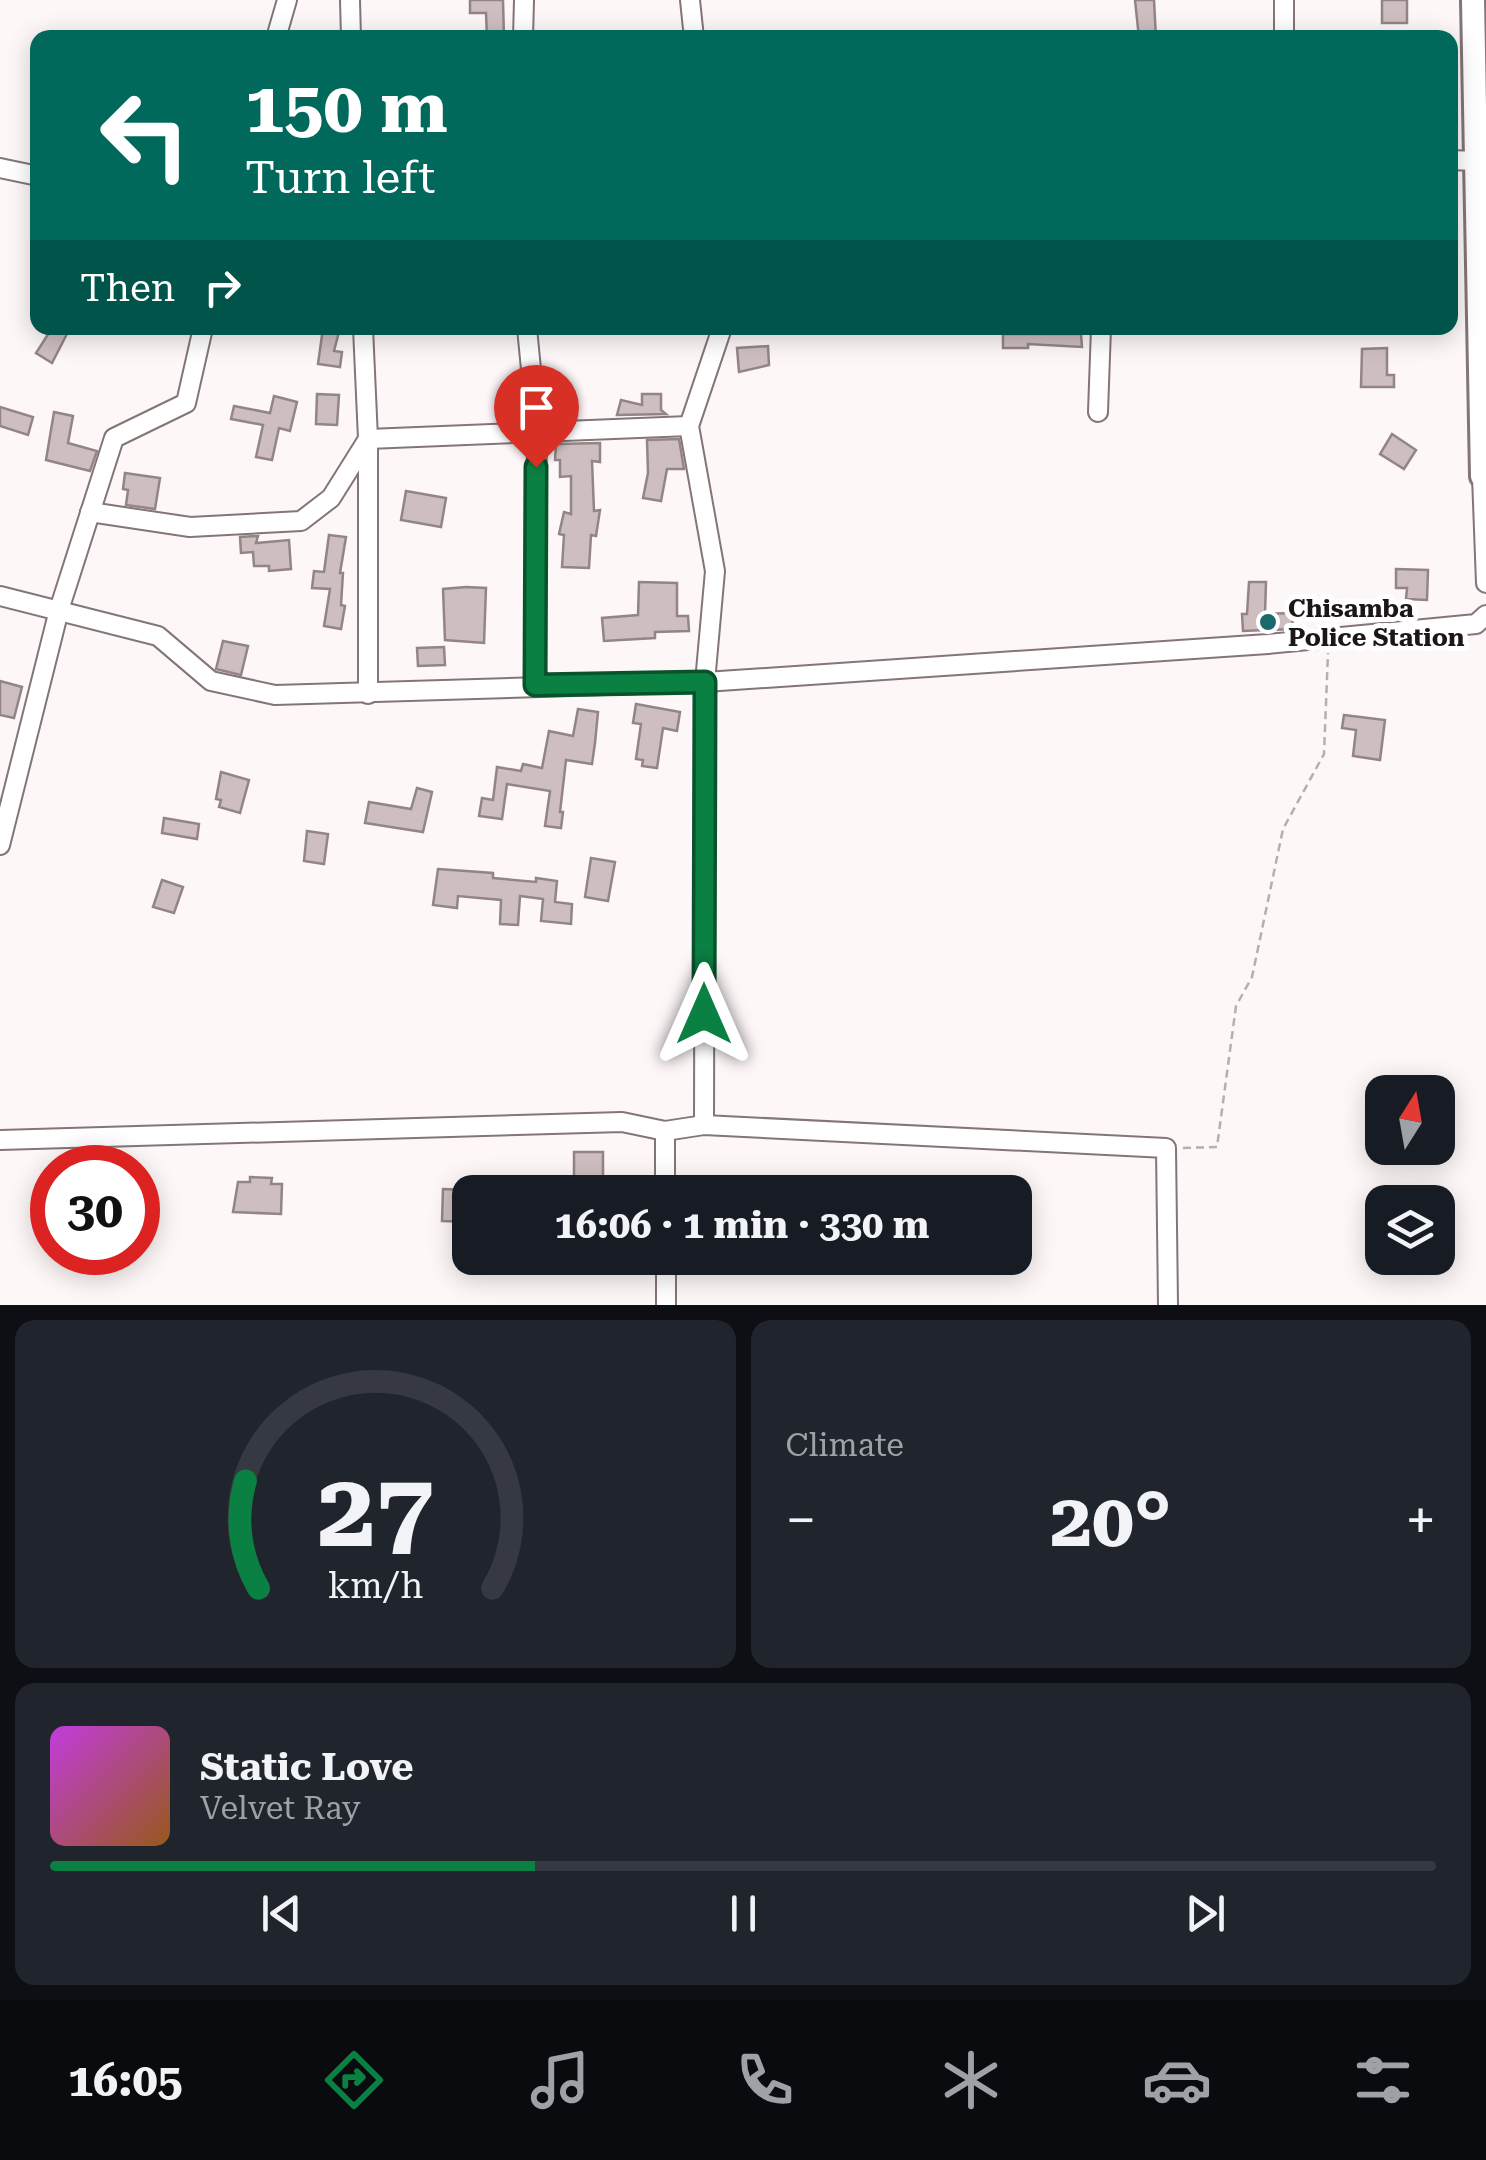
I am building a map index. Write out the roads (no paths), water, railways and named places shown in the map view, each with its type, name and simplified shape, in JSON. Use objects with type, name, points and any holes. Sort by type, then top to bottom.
[{"type":"main road","points":[[1472,0],[1484,476]]},
{"type":"street","points":[[278,30],[287,0]]},
{"type":"street","points":[[350,0],[352,30]]},
{"type":"street","points":[[523,30],[524,0]]},
{"type":"street","points":[[690,0],[693,30]]},
{"type":"street","points":[[1284,0],[1284,30]]},
{"type":"street","points":[[1458,160],[1476,160]]},
{"type":"street","points":[[0,168],[30,174]]},
{"type":"street","points":[[0,845],[59,610],[114,438],[186,403],[201,335]]},
{"type":"street","points":[[363,335],[368,439],[368,694]]},
{"type":"street","points":[[528,335],[536,431],[535,685]]},
{"type":"street","points":[[704,1125],[705,682],[715,570],[689,426],[720,335]]},
{"type":"street","points":[[1098,412],[1102,335]]},
{"type":"street","points":[[368,439],[689,426]]},
{"type":"street","points":[[90,512],[190,527],[301,521],[332,498],[368,439]]},
{"type":"street","points":[[1484,476],[1486,584]]},
{"type":"street","points":[[0,596],[158,636],[212,681],[275,695],[705,682],[1329,638],[1476,624],[1486,615]]},
{"type":"street","points":[[0,1140],[622,1122],[665,1131],[704,1125],[1166,1148],[1168,1305]]},
{"type":"street","points":[[665,1131],[666,1175]]},
{"type":"street","points":[[666,1275],[666,1305]]},
{"type":"place","name":"Chisamba Police Station","points":[[1268,622]]}]
